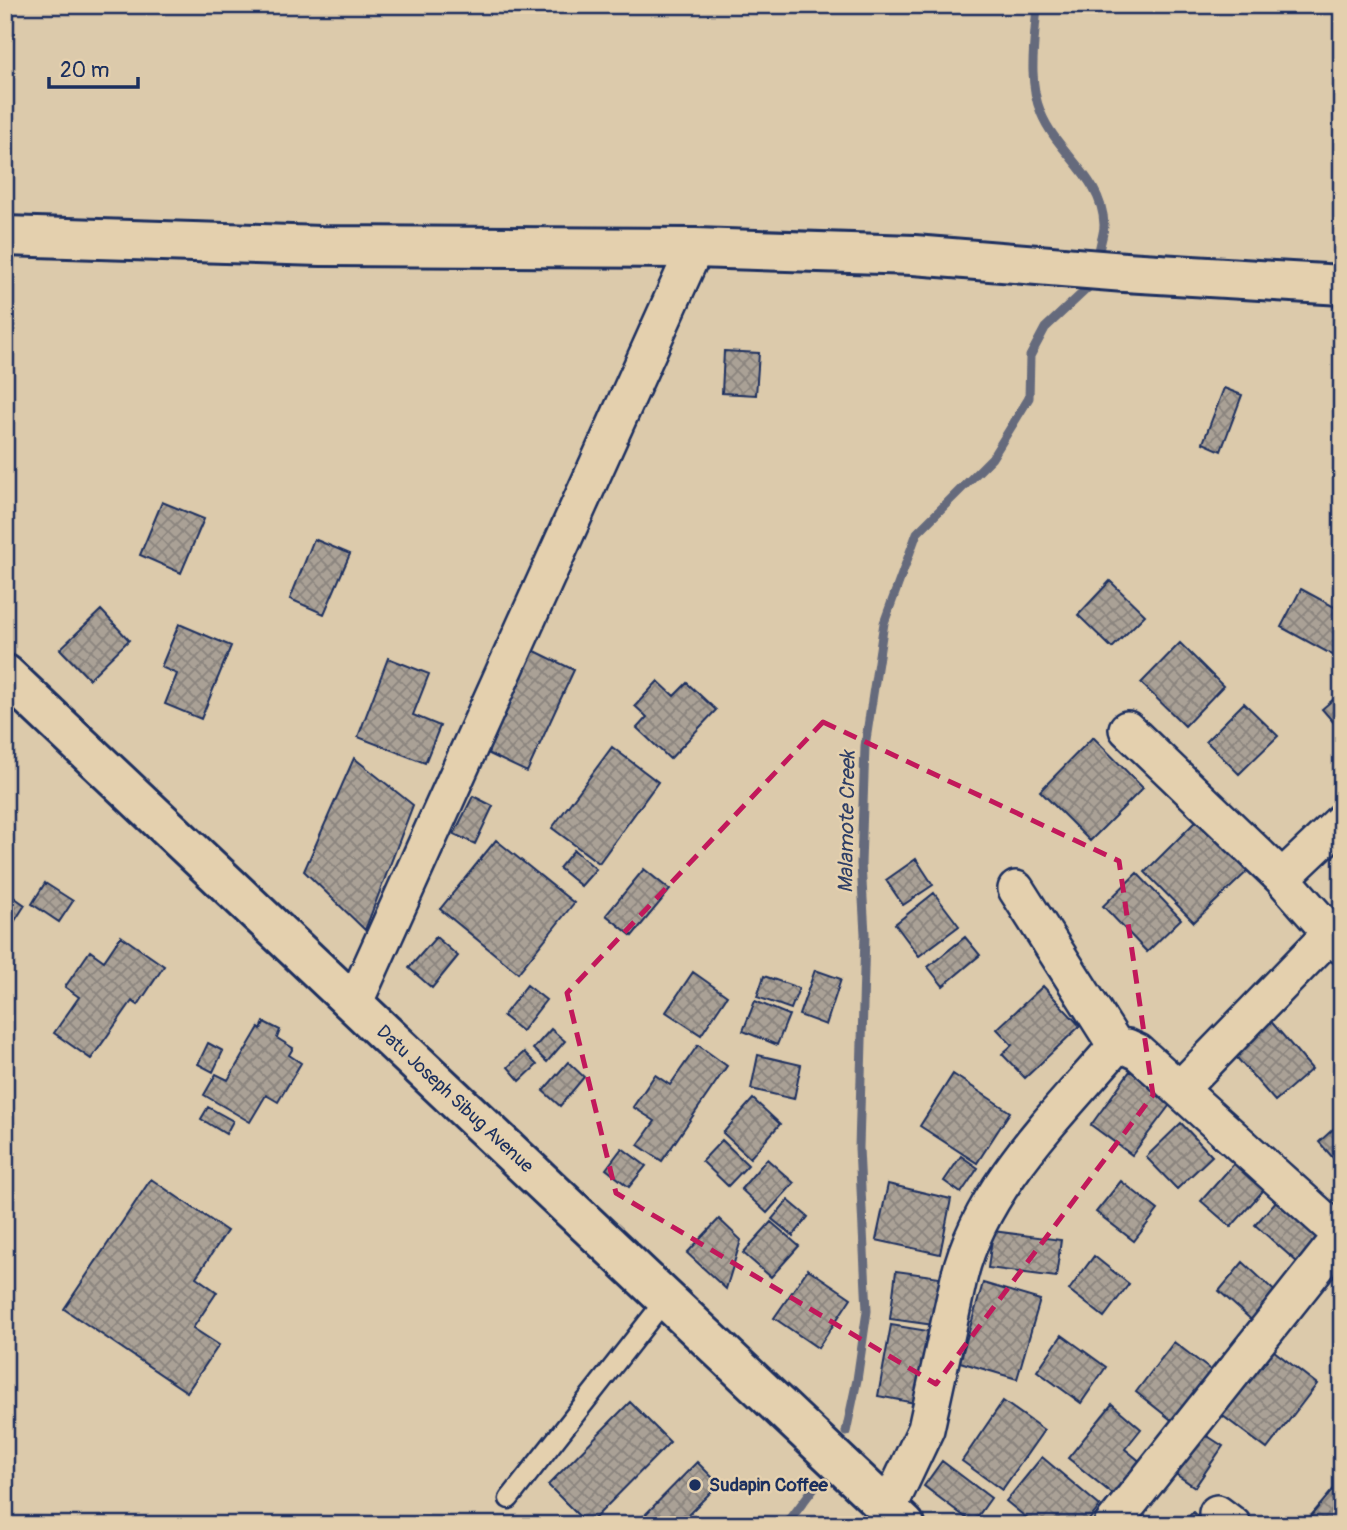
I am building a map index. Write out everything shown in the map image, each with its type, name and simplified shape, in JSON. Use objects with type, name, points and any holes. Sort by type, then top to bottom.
[{"type":"street","points":[[5,236],[321,246],[695,248],[914,255],[1125,272],[1342,285]]},
{"type":"street","points":[[354,1004],[695,248]]},
{"type":"street","name":"Datu Joseph Sibug Avenue","points":[[5,674],[896,1517]]},
{"type":"street","points":[[1127,729],[1283,878],[1336,940],[1180,1088]]},
{"type":"street","points":[[1283,878],[1342,821]]},
{"type":"street","points":[[1016,889],[1116,1045]]},
{"type":"street","points":[[1112,1525],[1342,1236],[1138,1052],[1127,1046],[1116,1045]]},
{"type":"street","points":[[896,1517],[926,1429],[964,1255],[1015,1166],[1116,1045]]},
{"type":"lane","points":[[509,1499],[666,1299]]},
{"type":"highlighted area","points":[[823,722],[1119,861],[1153,1095],[936,1384],[616,1193],[567,993]]},
{"type":"building","points":[[724,351],[759,353],[756,395],[722,393]]},
{"type":"building","points":[[1224,388],[1242,395],[1221,451],[1203,443]]},
{"type":"building","points":[[162,502],[204,519],[181,573],[140,555]]},
{"type":"building","points":[[314,539],[350,554],[324,614],[290,599]]},
{"type":"building","points":[[1110,581],[1145,615],[1112,648],[1078,615]]},
{"type":"building","points":[[1301,589],[1342,611],[1342,651],[1338,658],[1281,627]]},
{"type":"building","points":[[101,610],[129,640],[89,679],[60,649]]},
{"type":"building","points":[[179,624],[231,646],[201,719],[165,704],[177,674],[161,667]]},
{"type":"building","points":[[1180,643],[1223,686],[1185,726],[1141,683]]},
{"type":"building","points":[[533,650],[574,670],[527,772],[485,752]]},
{"type":"building","points":[[388,658],[429,674],[413,715],[440,726],[425,763],[358,737]]},
{"type":"building","points":[[658,681],[674,696],[687,683],[716,710],[670,759],[637,728],[647,717],[635,706]]},
{"type":"building","points":[[1342,692],[1342,732],[1322,709]]},
{"type":"building","points":[[1244,703],[1278,736],[1239,774],[1206,741]]},
{"type":"building","points":[[1093,737],[1143,788],[1090,841],[1040,791]]},
{"type":"building","points":[[612,747],[658,782],[599,863],[552,828]]},
{"type":"building","points":[[354,758],[413,805],[365,930],[304,871]]},
{"type":"building","points":[[473,796],[493,806],[475,844],[454,834]]},
{"type":"building","points":[[1201,816],[1253,866],[1194,922],[1145,872]]},
{"type":"building","points":[[496,840],[574,903],[518,973],[440,909]]},
{"type":"building","points":[[574,850],[596,869],[581,886],[559,868]]},
{"type":"building","points":[[916,859],[933,885],[903,905],[886,880]]},
{"type":"building","points":[[644,869],[670,890],[632,936],[606,915]]},
{"type":"building","points":[[1137,873],[1181,919],[1147,952],[1103,906]]},
{"type":"building","points":[[45,883],[73,901],[59,922],[32,904]]},
{"type":"building","points":[[5,891],[25,905],[5,936]]},
{"type":"building","points":[[934,893],[959,926],[919,956],[895,924]]},
{"type":"building","points":[[121,936],[164,966],[138,1005],[132,1001],[91,1059],[54,1033],[79,997],[65,987],[90,951],[104,961]]},
{"type":"building","points":[[436,937],[458,956],[432,988],[409,968]]},
{"type":"building","points":[[965,937],[980,955],[943,986],[928,967]]},
{"type":"building","points":[[815,970],[841,979],[826,1025],[799,1015]]},
{"type":"building","points":[[693,972],[727,996],[701,1035],[666,1012]]},
{"type":"building","points":[[764,976],[799,988],[791,1009],[757,997]]},
{"type":"building","points":[[527,985],[546,1000],[522,1031],[503,1016]]},
{"type":"building","points":[[1043,986],[1080,1026],[1025,1078],[1002,1054],[1012,1045],[997,1029]]},
{"type":"building","points":[[755,1001],[789,1015],[777,1045],[743,1031]]},
{"type":"building","points":[[1268,1018],[1312,1069],[1275,1101],[1231,1051]]},
{"type":"building","points":[[264,1022],[280,1030],[277,1038],[293,1048],[289,1055],[301,1063],[278,1102],[266,1095],[250,1122],[204,1095],[216,1074],[228,1080]]},
{"type":"building","points":[[551,1029],[565,1041],[547,1062],[533,1049]]},
{"type":"building","points":[[208,1043],[223,1051],[213,1072],[198,1064]]},
{"type":"building","points":[[698,1045],[727,1066],[662,1161],[638,1145],[655,1121],[633,1107],[655,1075],[670,1085]]},
{"type":"building","points":[[524,1052],[537,1065],[520,1081],[508,1067]]},
{"type":"building","points":[[758,1055],[801,1065],[794,1099],[751,1089]]},
{"type":"building","points":[[568,1062],[584,1077],[560,1106],[543,1091]]},
{"type":"building","points":[[1130,1071],[1172,1102],[1132,1155],[1091,1125]]},
{"type":"building","points":[[953,1074],[1010,1112],[977,1163],[920,1126]]},
{"type":"building","points":[[753,1099],[780,1124],[750,1158],[723,1133]]},
{"type":"building","points":[[208,1107],[233,1121],[226,1134],[201,1119]]},
{"type":"building","points":[[1342,1121],[1342,1168],[1319,1142]]},
{"type":"building","points":[[1181,1123],[1212,1156],[1177,1189],[1146,1157]]},
{"type":"building","points":[[722,1140],[748,1165],[728,1186],[702,1161]]},
{"type":"building","points":[[622,1148],[646,1166],[629,1187],[606,1169]]},
{"type":"building","points":[[961,1156],[978,1168],[961,1193],[944,1181]]},
{"type":"building","points":[[1240,1157],[1269,1184],[1231,1227],[1201,1201]]},
{"type":"building","points":[[767,1159],[794,1183],[767,1213],[741,1189]]},
{"type":"building","points":[[151,1179],[227,1231],[196,1277],[217,1292],[193,1328],[219,1345],[187,1392],[64,1309]]},
{"type":"building","points":[[1121,1181],[1158,1210],[1134,1241],[1096,1212]]},
{"type":"building","points":[[888,1184],[951,1199],[940,1254],[876,1240]]},
{"type":"building","points":[[1286,1190],[1327,1228],[1297,1262],[1255,1225]]},
{"type":"building","points":[[788,1200],[808,1217],[793,1236],[772,1219]]},
{"type":"building","points":[[719,1219],[741,1240],[726,1289],[687,1253]]},
{"type":"building","points":[[771,1222],[799,1246],[771,1277],[743,1253]]},
{"type":"building","points":[[993,1231],[1061,1240],[1056,1277],[988,1268]]},
{"type":"building","points":[[1094,1256],[1129,1284],[1104,1317],[1069,1290]]},
{"type":"building","points":[[1243,1262],[1281,1297],[1256,1324],[1219,1291]]},
{"type":"building","points":[[808,1269],[851,1298],[818,1348],[774,1318]]},
{"type":"building","points":[[896,1271],[940,1277],[934,1325],[890,1319]]},
{"type":"building","points":[[983,1283],[1040,1300],[1017,1379],[960,1362]]},
{"type":"building","points":[[891,1325],[928,1331],[915,1403],[878,1396]]},
{"type":"building","points":[[1062,1335],[1106,1367],[1081,1403],[1037,1371]]},
{"type":"building","points":[[1261,1341],[1317,1384],[1267,1449],[1211,1407]]},
{"type":"building","points":[[1174,1342],[1213,1372],[1174,1422],[1136,1392]]},
{"type":"building","points":[[1003,1401],[1044,1430],[1002,1490],[962,1461]]},
{"type":"building","points":[[630,1402],[670,1442],[588,1525],[548,1485]]},
{"type":"building","points":[[1112,1404],[1141,1429],[1125,1449],[1142,1463],[1115,1496],[1068,1458]]},
{"type":"building","points":[[1198,1430],[1223,1446],[1195,1487],[1171,1471]]},
{"type":"building","points":[[1042,1457],[1100,1506],[1085,1525],[1035,1525],[1006,1501]]},
{"type":"building","points":[[942,1461],[991,1498],[973,1523],[924,1486]]},
{"type":"building","points":[[697,1462],[719,1484],[678,1525],[635,1525]]},
{"type":"building","points":[[1342,1479],[1342,1525],[1303,1525]]},
{"type":"building","points":[[1193,1512],[1206,1525],[1181,1525]]},
{"type":"waterway","name":"Malamote Creek","points":[[1037,5],[1033,60],[1037,100],[1048,127],[1096,193],[1102,208],[1104,225],[1099,252]]},
{"type":"waterway","name":"Malamote Creek","points":[[846,1432],[867,1311],[859,1148],[865,934],[861,864],[865,746],[884,623],[917,533],[992,458],[1029,398],[1030,356],[1045,328],[1092,284]]},
{"type":"waterway","name":"Malamote Creek","points":[[786,1525],[816,1485]]},
{"type":"place","name":"Sudapin Coffee","points":[[695,1485]]}]
